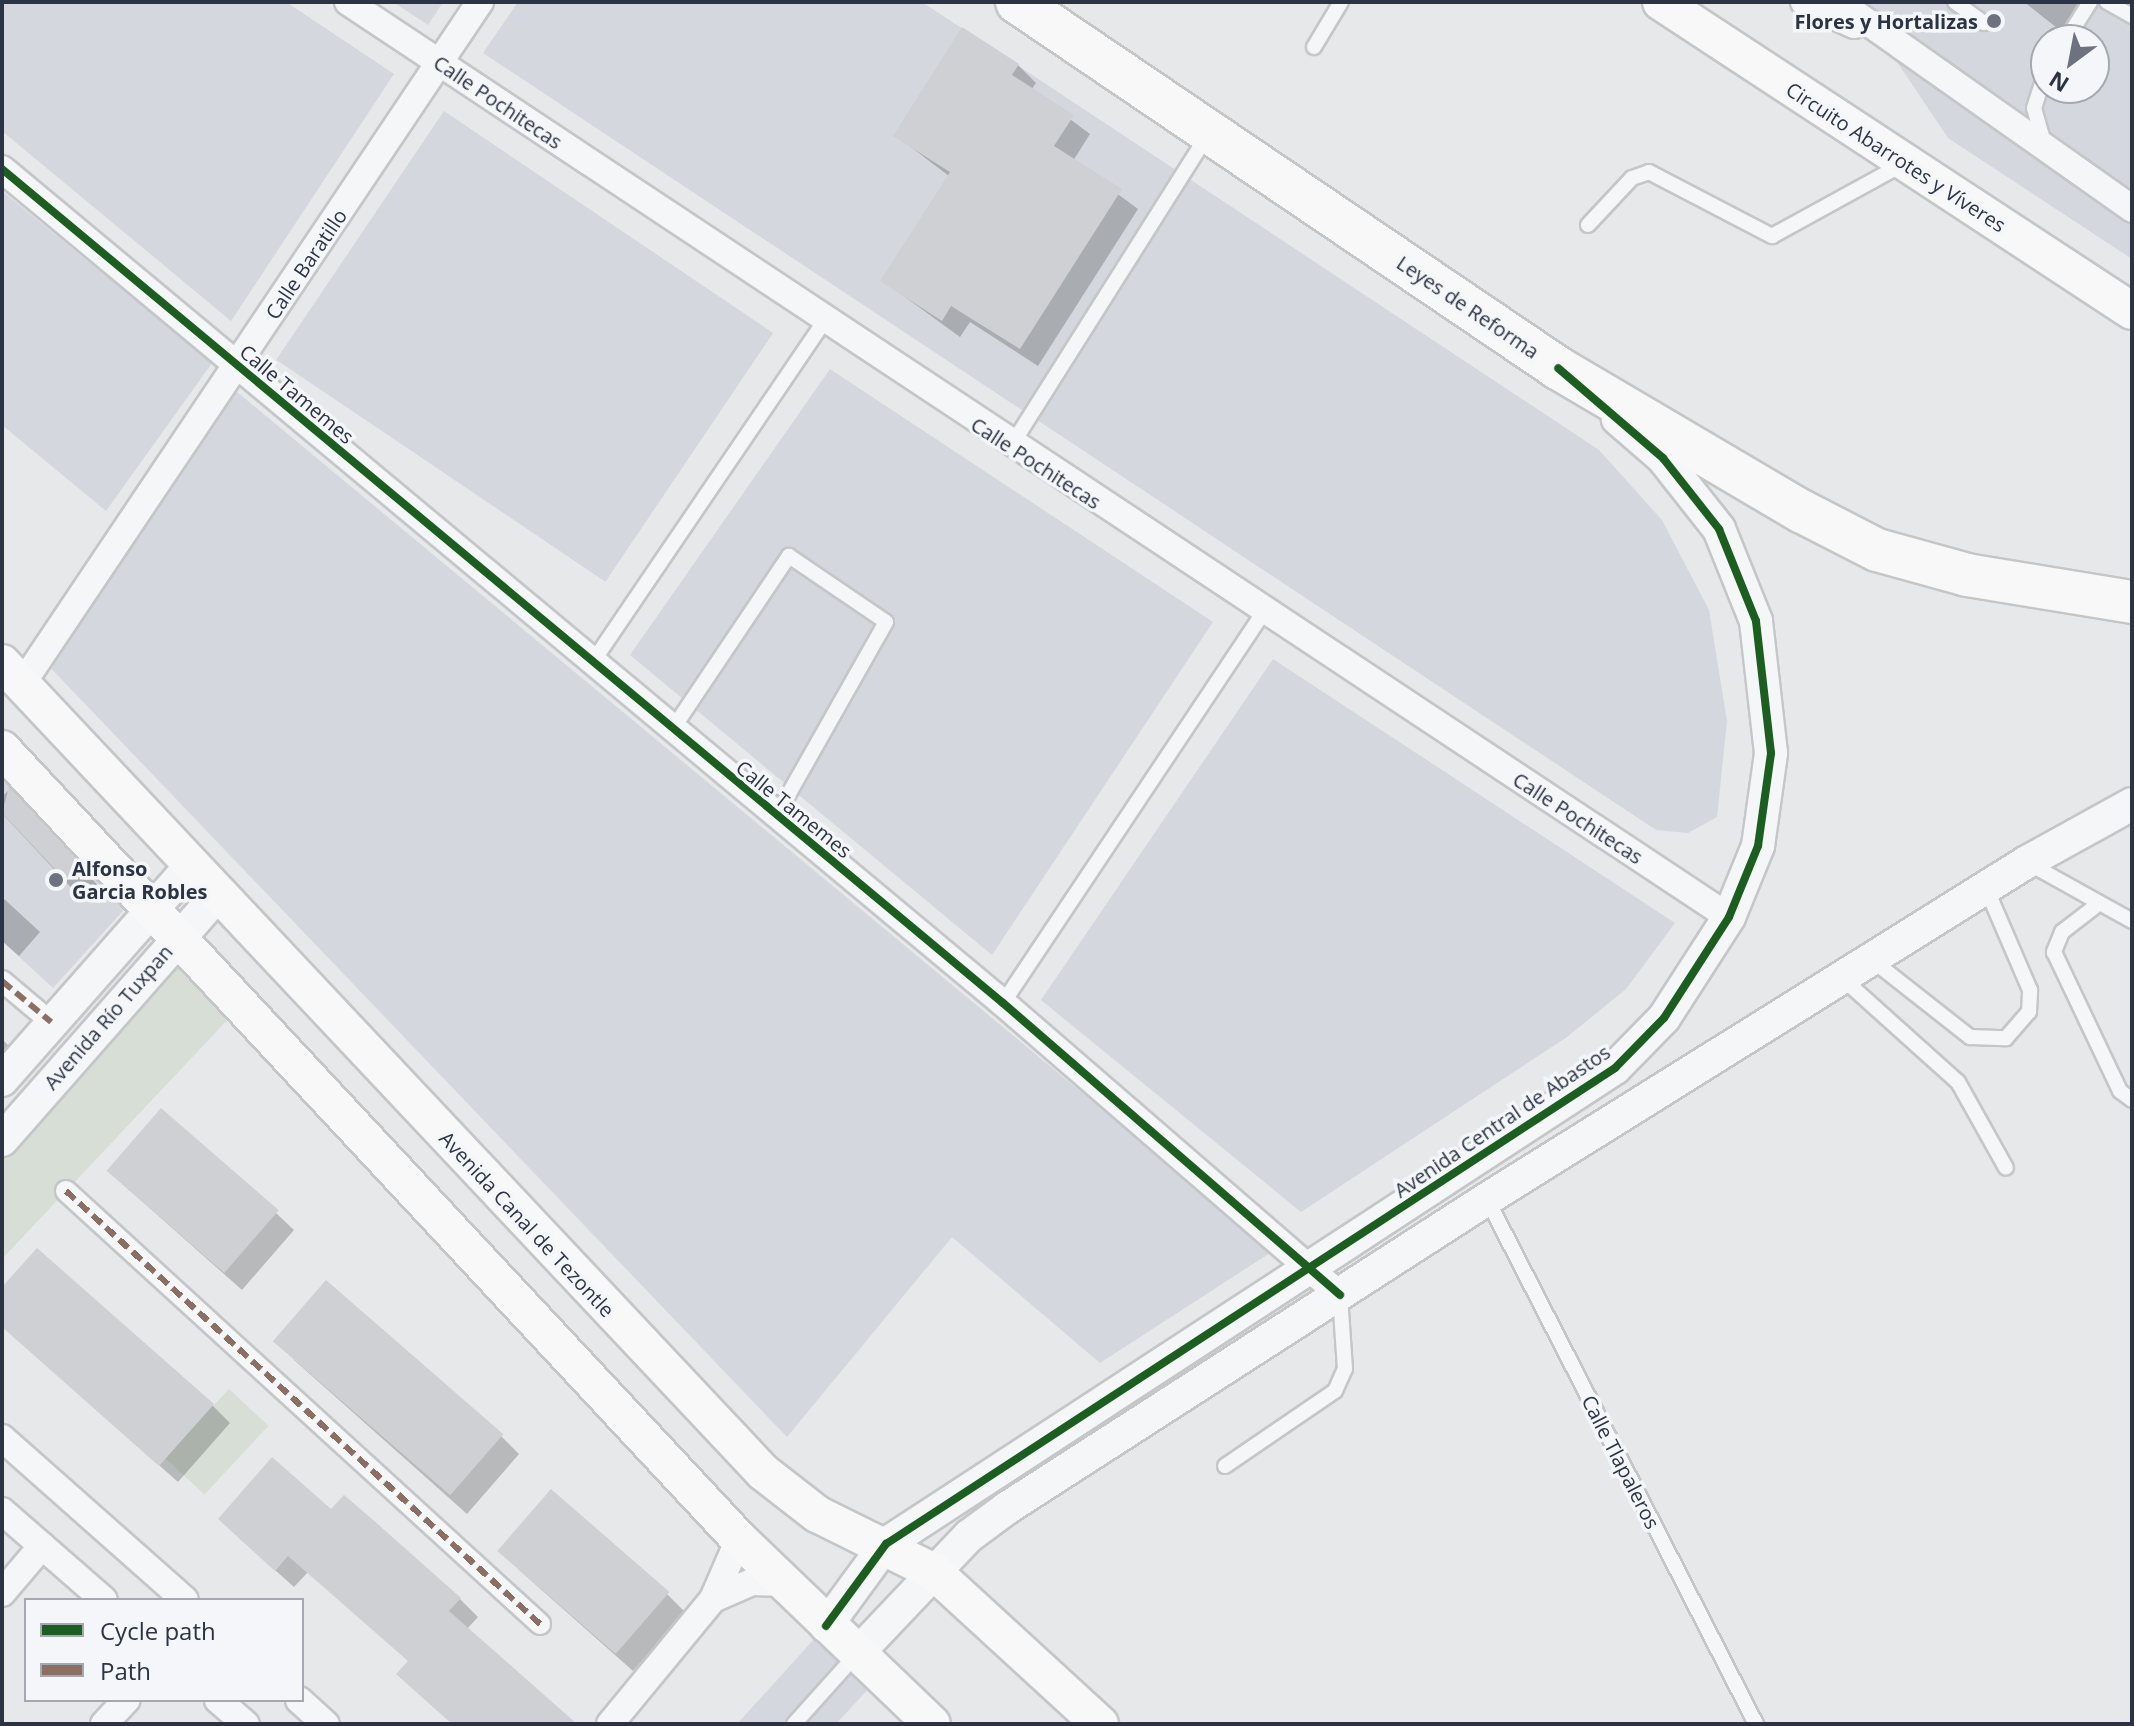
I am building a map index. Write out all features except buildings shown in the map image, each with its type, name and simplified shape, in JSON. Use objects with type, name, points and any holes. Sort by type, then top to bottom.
[{"type":"main road","name":"Leyes de Reforma","points":[[1017,2],[1558,368],[1877,550],[1967,575],[2132,602]]},
{"type":"main road","name":"Circuito Abarrotes y Víveres","points":[[1661,2],[2132,311]]},
{"type":"main road","name":"Avenida Canal de Tezontle","points":[[12,674],[216,896],[763,1472],[817,1514],[886,1544],[934,1572],[1100,1724]]},
{"type":"main road","points":[[2,749],[739,1539],[856,1655],[932,1724]]},
{"type":"main road","points":[[115,870],[147,866],[164,838]]},
{"type":"street","name":"Calle Pochitecas","points":[[348,2],[823,323],[1729,917]]},
{"type":"street","name":"Calle Baratillo","points":[[12,674],[238,365],[480,2]]},
{"type":"street","points":[[1804,2],[1893,43]]},
{"type":"street","points":[[1839,2],[2132,209]]},
{"type":"street","name":"Calle Tamemes","points":[[2,169],[1003,1003],[1312,1266],[1340,1295]]},
{"type":"street","name":"Avenida Central de Abastos","points":[[826,1626],[886,1544],[1615,1068],[1664,1018],[1729,917],[1758,846],[1771,753],[1756,621],[1719,529],[1701,505],[1663,458],[1558,368]]},
{"type":"street","points":[[856,1655],[934,1572],[1007,1508],[1487,1199],[2027,862],[2132,804]]},
{"type":"street","name":"Avenida Río Tuxpan","points":[[2,1080],[150,908],[190,867]]},
{"type":"street","name":"Avenida Río Tuxpan","points":[[2,1138],[176,937],[216,896]]},
{"type":"street","points":[[2,981],[51,1022]]},
{"type":"street","points":[[66,1191],[540,1624]]},
{"type":"street","points":[[2,1438],[183,1598]]},
{"type":"street","points":[[2,1511],[102,1598]]},
{"type":"street","points":[[610,1724],[713,1599],[739,1539]]},
{"type":"street","points":[[2,1593],[42,1546]]},
{"type":"street","points":[[713,1599],[752,1582],[783,1583]]},
{"type":"street","points":[[104,1724],[124,1702]]},
{"type":"street","points":[[220,1702],[246,1724]]},
{"type":"street","points":[[301,1702],[326,1724]]},
{"type":"lane","points":[[1314,47],[1341,2]]},
{"type":"lane","points":[[1955,2],[1984,23]]},
{"type":"lane","points":[[2076,24],[2090,2]]},
{"type":"lane","points":[[2107,2],[2132,16]]},
{"type":"lane","points":[[2035,104],[2046,151]]},
{"type":"lane","points":[[1011,447],[1210,132]]},
{"type":"lane","points":[[1588,225],[1632,178],[1649,172],[1772,236],[1905,163]]},
{"type":"lane","points":[[592,663],[823,323]]},
{"type":"lane","points":[[672,730],[789,556],[886,622],[777,815]]},
{"type":"lane","points":[[1003,1003],[1264,611]]},
{"type":"lane","points":[[2027,862],[2097,905],[2132,921]]},
{"type":"lane","points":[[1872,959],[1970,1037],[2006,1038],[2029,1012],[2030,990],[1986,888]]},
{"type":"lane","points":[[2097,905],[2062,932],[2054,952],[2120,1091],[2132,1100]]},
{"type":"lane","points":[[1842,978],[1958,1082],[2006,1168]]},
{"type":"lane","name":"Calle Tlapaleros","points":[[1487,1199],[1756,1724]]},
{"type":"lane","points":[[1225,1466],[1335,1391],[1345,1369],[1340,1295]]},
{"type":"lane","points":[[794,1724],[856,1655]]},
{"type":"shaded area","points":[[2,2],[286,2],[394,74],[231,321],[2,131]]},
{"type":"shaded area","points":[[393,2],[443,2],[428,25]]},
{"type":"shaded area","points":[[518,2],[922,2],[1599,450],[1662,520],[1709,610],[1727,721],[1717,817],[1688,833],[1656,830],[483,53]]},
{"type":"shaded area","points":[[1786,2],[2132,2],[2132,259],[1948,138],[1889,50]]},
{"type":"shaded area","points":[[444,111],[773,333],[605,582],[276,360]]},
{"type":"shaded area","points":[[2,191],[212,363],[106,511],[2,425]]},
{"type":"shaded area","points":[[830,369],[1213,622],[992,955],[630,655]]},
{"type":"shaded area","points":[[231,387],[1273,1251],[1100,1363],[952,1237],[787,1437],[43,660]]},
{"type":"shaded area","points":[[1273,659],[1675,923],[1626,989],[1567,1037],[1301,1212],[1041,1000]]},
{"type":"shaded area","name":"Alfonso Garcia Robles","points":[[2,765],[131,902],[53,988],[2,941]]},
{"type":"shaded area","points":[[173,951],[232,1015],[2,1259],[2,1150]]},
{"type":"shaded area","points":[[229,1389],[268,1426],[204,1495],[165,1458]]},
{"type":"shaded area","points":[[816,1637],[871,1686],[836,1724],[737,1724]]},
{"type":"marked path","points":[[2,981],[51,1022]]},
{"type":"marked path","points":[[66,1191],[540,1624]]},
{"type":"cycle path","points":[[2,169],[1003,1003],[1340,1295]]},
{"type":"cycle path","points":[[826,1626],[886,1544],[1615,1068],[1664,1018],[1729,917],[1758,846],[1771,753],[1756,621],[1719,529],[1663,458],[1558,368]]},
{"type":"place","name":"Flores y Hortalizas","points":[[1994,21]]},
{"type":"place","name":"Alfonso Garcia Robles","points":[[56,880]]}]
